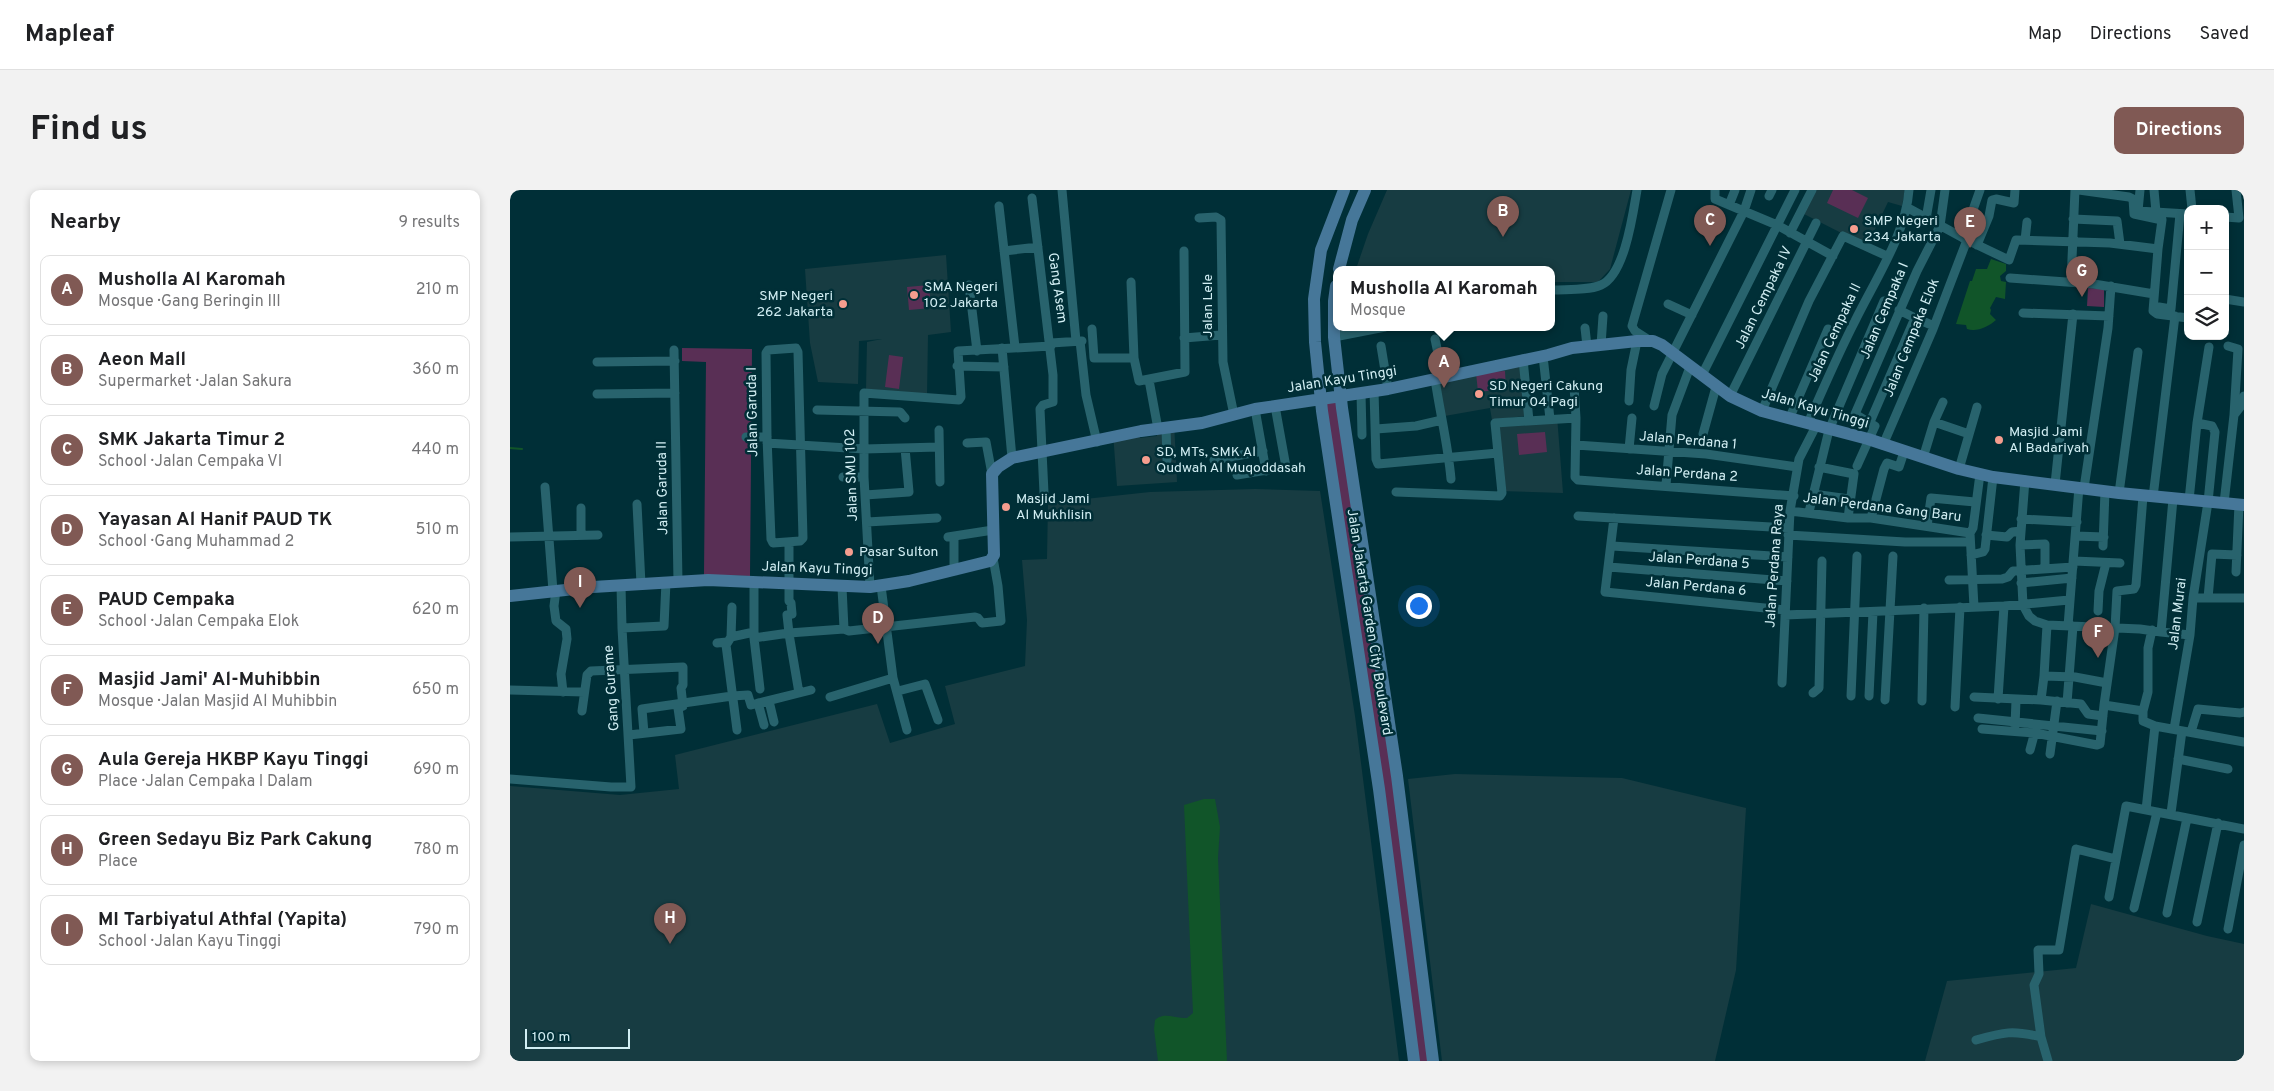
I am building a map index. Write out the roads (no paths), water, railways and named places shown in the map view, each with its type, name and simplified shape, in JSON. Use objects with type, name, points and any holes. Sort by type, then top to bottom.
[{"type":"street","points":[[1062,190],[1078,341],[1086,395],[1097,442]]},
{"type":"street","name":"Jalan Jakarta Garden City Boulevard","points":[[1344,190],[1321,250],[1314,299],[1315,342],[1322,411],[1382,816],[1414,1061]]},
{"type":"street","points":[[1340,266],[1352,220],[1365,190]]},
{"type":"street","points":[[1555,290],[1594,287],[1602,285],[1612,277],[1622,254],[1637,190]]},
{"type":"street","points":[[1629,401],[1631,370],[1643,341],[1632,326],[1671,190]]},
{"type":"street","points":[[1715,190],[1714,199],[1729,205],[1735,190]]},
{"type":"street","points":[[1654,406],[1662,374],[1744,211],[1752,190]]},
{"type":"street","points":[[1702,375],[1795,190]]},
{"type":"street","points":[[1790,233],[1812,190]]},
{"type":"street","name":"Jalan Cempaka II","points":[[1812,424],[1846,339],[1887,256],[1908,208],[1909,190]]},
{"type":"street","points":[[1926,220],[1931,190]]},
{"type":"street","name":"Jalan Cempaka I","points":[[1870,422],[1855,414],[1899,310],[1940,226],[1945,190]]},
{"type":"street","name":"Jalan Cempaka Elok","points":[[1883,445],[1934,326],[1980,190]]},
{"type":"street","points":[[1977,245],[1989,216],[1992,200],[1996,198],[2014,203],[2015,190]]},
{"type":"street","points":[[2071,282],[2075,190]]},
{"type":"street","points":[[2080,190],[2121,196],[2133,200],[2134,214],[2162,220],[2154,294],[2156,307],[2153,311],[2157,314],[2184,317]]},
{"type":"street","points":[[2140,190],[2138,210],[2184,214],[2171,309],[2156,307]]},
{"type":"street","points":[[2154,190],[2156,212]]},
{"type":"street","points":[[2190,190],[2192,205]]},
{"type":"street","points":[[2229,217],[2242,219],[2236,190]]},
{"type":"street","name":"Gang Asem","points":[[1032,198],[1051,345],[1053,400],[1051,404],[1041,407],[1041,453]]},
{"type":"street","name":"Jalan Cempaka IV","points":[[1729,205],[1777,225],[1806,242],[1730,396]]},
{"type":"street","points":[[999,206],[1015,347]]},
{"type":"street","points":[[1908,208],[1926,220],[2010,260],[2016,240],[2120,244],[2158,249]]},
{"type":"street","name":"Jalan Lele","points":[[1199,218],[1216,217],[1222,220],[1221,335],[1226,381],[1234,415]]},
{"type":"street","points":[[2073,219],[2117,221],[2120,244]]},
{"type":"street","points":[[2025,240],[2027,222]]},
{"type":"street","points":[[1816,223],[1806,242],[1833,256]]},
{"type":"street","points":[[1762,411],[1809,301],[1843,236],[1887,256]]},
{"type":"street","points":[[1004,251],[1038,247]]},
{"type":"street","points":[[1131,282],[1134,358],[1138,380],[1149,380],[1185,372],[1184,251]]},
{"type":"street","points":[[2010,278],[2111,286],[2154,294]]},
{"type":"street","points":[[969,285],[977,351]]},
{"type":"street","points":[[2067,702],[2070,626],[2069,600],[2077,522],[2109,316],[2111,286]]},
{"type":"street","points":[[2229,300],[2244,302]]},
{"type":"street","points":[[1809,512],[1828,430],[1884,301]]},
{"type":"street","points":[[1668,304],[1692,314]]},
{"type":"street","points":[[1899,310],[1934,326]]},
{"type":"street","points":[[2023,313],[2109,316]]},
{"type":"street","points":[[2055,484],[2073,314]]},
{"type":"street","points":[[1601,345],[1603,316]]},
{"type":"street","points":[[1982,729],[2035,734],[2051,738],[2100,744],[2116,628],[2118,590],[2134,589],[2136,585],[2175,316]]},
{"type":"street","points":[[1857,466],[1875,426],[1870,422],[1915,318]]},
{"type":"street","points":[[1585,328],[1587,346]]},
{"type":"street","points":[[1092,329],[1093,356],[1096,359],[1134,358]]},
{"type":"street","points":[[1790,418],[1828,329]]},
{"type":"street","name":"Jalan Jakarta Garden City Boulevard","points":[[1334,331],[1342,408],[1402,814],[1433,1061]]},
{"type":"street","points":[[1334,337],[1365,331]]},
{"type":"street","points":[[1184,338],[1221,335]]},
{"type":"street","points":[[1435,339],[1442,420],[1451,480]]},
{"type":"street","points":[[1004,366],[957,366],[958,350],[977,351],[1092,340]]},
{"type":"street","name":"Jalan Kayu Tinggi","points":[[992,474],[998,466],[1012,458],[1023,455],[1202,423],[1255,409],[1388,389],[1587,346],[1643,341],[1657,342],[1730,396],[1762,411],[1868,440],[1980,474],[2148,497],[2241,504]]},
{"type":"street","points":[[1381,346],[1388,389]]},
{"type":"street","points":[[2224,503],[2241,349],[2228,346]]},
{"type":"street","points":[[2189,500],[2197,423],[2209,347]]},
{"type":"street","name":"Jalan Garuda I","points":[[796,348],[798,352],[801,446],[803,538],[800,541],[775,543],[772,541],[767,440],[766,353],[768,350],[796,348]]},
{"type":"street","points":[[1002,348],[1012,458]]},
{"type":"street","name":"Jalan Garuda II","points":[[622,628],[664,626],[666,622],[672,582],[674,350]]},
{"type":"street","points":[[2119,493],[2138,352]]},
{"type":"street","points":[[1543,356],[1550,419]]},
{"type":"street","points":[[1523,359],[1529,421]]},
{"type":"street","points":[[597,362],[675,361]]},
{"type":"street","name":"Jalan SMU 102","points":[[907,730],[893,678],[886,626],[875,586],[865,495],[864,392],[958,400],[960,397],[957,366]]},
{"type":"street","points":[[1666,485],[1672,415],[1690,367]]},
{"type":"street","points":[[1149,380],[1162,429],[1167,460]]},
{"type":"street","points":[[1574,386],[1576,445]]},
{"type":"street","points":[[1703,434],[1716,386]]},
{"type":"street","points":[[1374,391],[1376,459],[1378,464],[1498,453]]},
{"type":"street","points":[[597,394],[675,393]]},
{"type":"street","points":[[1360,393],[1362,435]]},
{"type":"street","points":[[2234,415],[2242,406],[2244,396]]},
{"type":"street","points":[[1923,458],[1934,422],[1943,402]]},
{"type":"street","points":[[1237,476],[1287,466],[1275,406]]},
{"type":"street","points":[[1958,468],[1977,407]]},
{"type":"street","points":[[1255,409],[1266,471]]},
{"type":"street","points":[[817,410],[900,412],[905,418]]},
{"type":"street","points":[[1396,492],[1498,496],[1502,494],[1496,423],[1576,418]]},
{"type":"street","points":[[1629,449],[1632,418]]},
{"type":"street","points":[[1376,429],[1416,426],[1442,420]]},
{"type":"street","points":[[1934,422],[1968,434]]},
{"type":"street","name":"Jalan Murai","points":[[2182,731],[2193,598],[2208,502],[2215,430],[2212,426],[2197,423]]},
{"type":"street","name":"Jalan Perdana Raya","points":[[1782,683],[1790,511],[1794,496],[1797,467],[1812,424]]},
{"type":"street","points":[[939,430],[940,482]]},
{"type":"street","points":[[746,437],[801,446],[864,449],[939,447]]},
{"type":"street","points":[[717,643],[754,635],[844,629],[849,631],[976,617],[982,623],[1002,620],[993,558],[992,474],[986,442],[967,443]]},
{"type":"street","name":"Jalan Perdana 1","points":[[1576,445],[1668,451],[1797,467]]},
{"type":"street","name":"Jalan Perdana 2","points":[[1576,445],[1575,477],[1578,480],[1666,485],[1794,496]]},
{"type":"street","points":[[865,495],[909,492],[905,448]]},
{"type":"street","points":[[1214,460],[1263,451]]},
{"type":"street","points":[[1871,518],[1884,469],[1887,463],[1899,467],[1904,452]]},
{"type":"street","points":[[1041,453],[1044,493]]},
{"type":"street","points":[[1819,467],[1854,474],[1849,499],[1848,518]]},
{"type":"street","points":[[1974,607],[1970,537],[1973,528],[1980,474]]},
{"type":"street","points":[[842,477],[864,477]]},
{"type":"street","points":[[1971,555],[1984,551],[1994,477]]},
{"type":"street","points":[[2025,480],[2021,519],[2021,583],[2023,605],[2029,616],[2035,621],[2047,625],[2116,628],[2190,635]]},
{"type":"street","points":[[545,488],[556,621],[566,629],[567,639],[561,674],[563,692]]},
{"type":"street","points":[[2076,536],[2103,542],[2105,491]]},
{"type":"street","points":[[1813,494],[1849,499]]},
{"type":"street","points":[[1927,526],[1931,498],[1975,502]]},
{"type":"street","points":[[2173,499],[2156,631],[2148,648],[2148,692],[2143,711],[2143,722],[2155,726],[2244,742]]},
{"type":"street","points":[[637,504],[641,584]]},
{"type":"street","points":[[2236,572],[2241,504]]},
{"type":"street","points":[[580,536],[581,508]]},
{"type":"street","name":"Jalan Perdana Gang Baru","points":[[1790,511],[1848,518],[1871,518],[1927,526],[1970,537]]},
{"type":"street","points":[[1578,516],[1906,542],[1946,542],[1970,537]]},
{"type":"street","points":[[867,522],[937,518]]},
{"type":"street","points":[[1609,567],[1614,518]]},
{"type":"street","points":[[2021,519],[2077,522]]},
{"type":"street","points":[[954,570],[951,537],[993,530]]},
{"type":"street","points":[[1986,535],[2007,537],[2012,532],[2021,531]]},
{"type":"street","points":[[510,538],[598,535]]},
{"type":"street","points":[[789,542],[789,601],[792,614],[787,615],[799,693]]},
{"type":"street","points":[[2020,545],[2045,544],[2045,568]]},
{"type":"street","points":[[1612,546],[1788,557]]},
{"type":"street","points":[[2208,598],[2212,554],[2237,555]]},
{"type":"street","points":[[1851,696],[1857,556]]},
{"type":"street","points":[[1885,700],[1893,556]]},
{"type":"street","name":"Jalan Kayu Tinggi","points":[[510,596],[708,580],[789,582],[842,587],[875,586],[986,563],[993,558]]},
{"type":"street","points":[[1813,692],[1819,688],[1822,561]]},
{"type":"street","points":[[2098,611],[2100,583],[2106,563]]},
{"type":"street","points":[[1949,580],[2002,579],[2008,577],[2013,571],[2073,564],[2120,563]]},
{"type":"street","name":"Jalan Perdana 5","points":[[1609,567],[1787,581]]},
{"type":"street","name":"Jalan Perdana 6","points":[[1609,567],[1605,591],[1785,612],[1822,614],[1873,612],[1924,608],[2023,605],[2069,600]]},
{"type":"street","points":[[2021,583],[2072,578]]},
{"type":"street","points":[[754,582],[754,635],[760,689]]},
{"type":"street","name":"Gang Gurame","points":[[510,779],[631,787],[621,586]]},
{"type":"street","points":[[842,587],[844,629]]},
{"type":"street","points":[[2193,598],[2244,598]]},
{"type":"street","points":[[1998,699],[2004,606]]},
{"type":"street","points":[[732,607],[729,639],[732,696],[737,730]]},
{"type":"street","points":[[1955,707],[1960,607]]},
{"type":"street","points":[[1922,702],[1924,608]]},
{"type":"street","points":[[1870,696],[1873,612]]},
{"type":"street","points":[[2041,700],[2047,625]]},
{"type":"street","points":[[582,711],[587,675],[591,671],[625,668],[683,667],[683,685],[681,688],[683,704]]},
{"type":"street","points":[[2044,676],[2069,677],[2107,683]]},
{"type":"street","points":[[830,697],[893,678]]},
{"type":"street","points":[[898,691],[925,684],[938,720]]},
{"type":"street","points":[[510,690],[584,692]]},
{"type":"street","points":[[644,733],[642,709],[683,704],[748,692],[751,705],[811,690]]},
{"type":"street","points":[[1974,697],[2081,704],[2088,714],[2103,716]]},
{"type":"street","points":[[2014,732],[2016,700]]},
{"type":"street","points":[[769,701],[774,722]]},
{"type":"street","points":[[2050,754],[2057,701]]},
{"type":"street","points":[[758,703],[764,725]]},
{"type":"street","points":[[629,735],[681,729],[678,708],[683,706],[683,704]]},
{"type":"street","points":[[2104,705],[2143,711]]},
{"type":"street","points":[[2171,813],[2182,731],[2198,708],[2244,712]]},
{"type":"street","points":[[1978,718],[2102,731]]},
{"type":"street","points":[[2030,750],[2036,723]]},
{"type":"street","points":[[2146,810],[2155,726]]},
{"type":"street","points":[[2178,759],[2228,769]]},
{"type":"street","points":[[2109,897],[2126,806],[2171,813],[2244,829]]},
{"type":"street","points":[[2134,908],[2157,812]]},
{"type":"street","points":[[1382,816],[1402,814]]},
{"type":"street","points":[[2167,913],[2187,818]]},
{"type":"street","points":[[2197,922],[2218,823]]},
{"type":"street","points":[[2228,929],[2244,845]]},
{"type":"street","points":[[2048,1061],[2041,1037],[2034,986],[2039,974],[2038,950],[2059,950],[2064,911],[2076,849],[2116,859]]},
{"type":"street","points":[[1976,1040],[2006,1032],[2018,1032],[2041,1037]]},
{"type":"street","points":[[1412,1045],[1432,1043]]},
{"type":"waterway","points":[[510,448],[522,449]]},
{"type":"place","name":"SMP Negeri 234 Jakarta","points":[[1854,229]]},
{"type":"place","name":"Aeon Mall","points":[[1503,237]]},
{"type":"place","name":"SMK Jakarta Timur 2","points":[[1710,246]]},
{"type":"place","name":"PAUD Cempaka","points":[[1970,248]]},
{"type":"place","name":"SMA Negeri 102 Jakarta","points":[[914,295]]},
{"type":"place","name":"Aula Gereja HKBP Kayu Tinggi","points":[[2082,297]]},
{"type":"place","name":"SMP Negeri 262 Jakarta","points":[[843,304]]},
{"type":"place","name":"Musholla Al Karomah","points":[[1444,388]]},
{"type":"place","name":"SD Negeri Cakung Timur 04 Pagi","points":[[1479,394]]},
{"type":"place","name":"Masjid Jami Al Badariyah","points":[[1999,440]]},
{"type":"place","name":"SD, MTs, SMK Al Qudwah Al Muqoddasah","points":[[1146,460]]},
{"type":"place","name":"Masjid Jami Al Mukhlisin","points":[[1006,507]]},
{"type":"place","name":"Pasar Sulton","points":[[849,552]]},
{"type":"place","name":"MI Tarbiyatul Athfal (Yapita)","points":[[580,608]]},
{"type":"place","name":"Yayasan Al Hanif PAUD TK","points":[[878,644]]},
{"type":"place","name":"Masjid Jami' Al-Muhibbin","points":[[2098,658]]},
{"type":"place","name":"Green Sedayu Biz Park Cakung","points":[[670,944]]}]
